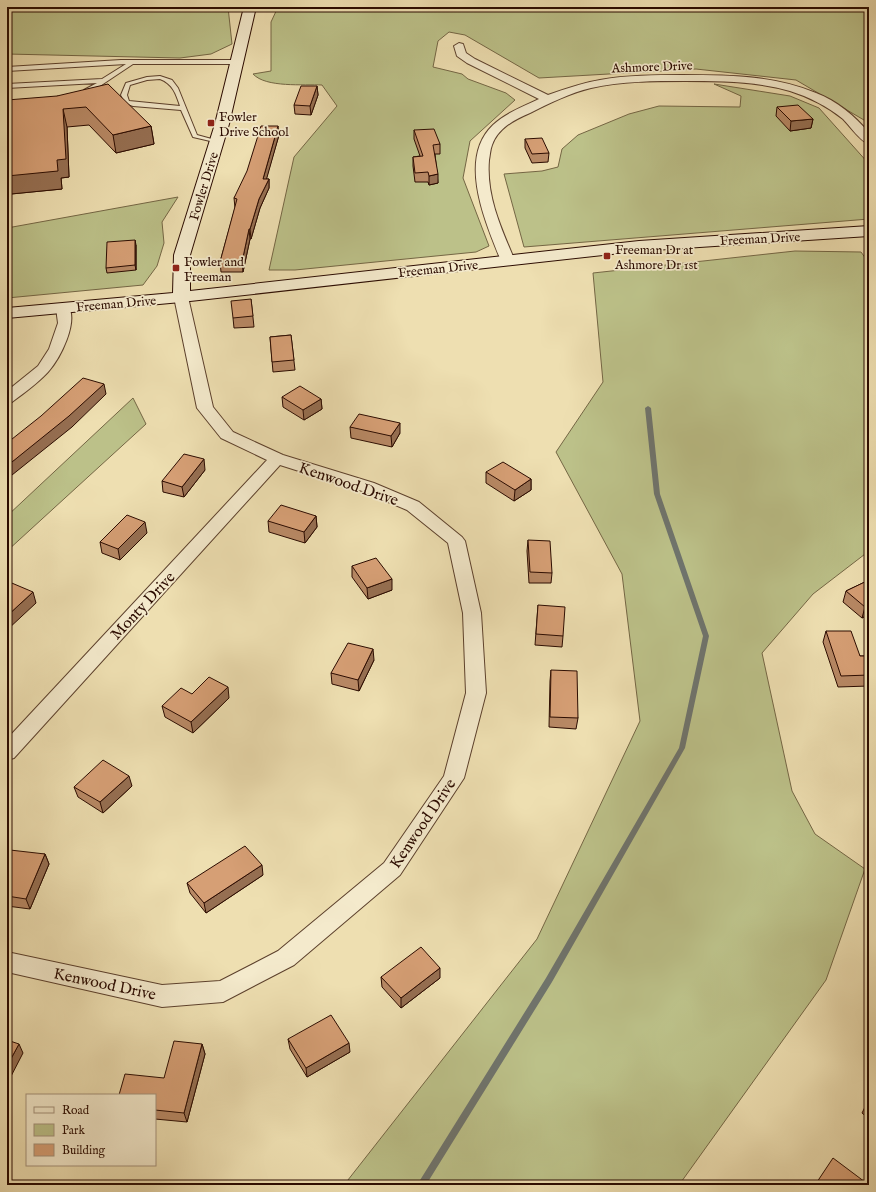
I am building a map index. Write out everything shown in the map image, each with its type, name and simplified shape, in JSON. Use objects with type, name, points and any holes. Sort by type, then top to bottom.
[{"type":"street","name":"Fowler Drive","points":[[181,297],[182,255],[217,142],[238,62],[250,7]]},
{"type":"street","points":[[459,46],[462,54],[471,61],[547,99]]},
{"type":"street","name":"Ashmore Drive","points":[[508,261],[488,214],[483,194],[482,174],[485,146],[496,128],[510,118],[547,99],[598,83],[619,80],[676,78],[760,82],[784,86],[821,100],[844,115],[859,128],[869,140]]},
{"type":"street","name":"Freeman Drive","points":[[7,313],[181,297],[639,246],[869,231]]},
{"type":"street","name":"Kenwood Drive","points":[[7,962],[162,996],[223,991],[286,958],[392,869],[454,778],[476,692],[472,613],[456,542],[413,506],[368,487],[277,458],[227,435],[205,408],[181,297]]},
{"type":"street","points":[[7,399],[43,369],[56,349],[65,323],[63,308]]},
{"type":"street","name":"Monty Drive","points":[[7,752],[277,458]]},
{"type":"lane","points":[[7,69],[132,62],[238,62]]},
{"type":"lane","points":[[83,92],[91,90],[132,62]]},
{"type":"lane","points":[[183,108],[133,104],[127,102],[124,95],[128,84],[152,77],[165,77],[173,82],[177,88],[194,136],[217,142]]},
{"type":"lane","points":[[7,86],[103,81]]},
{"type":"green space","points":[[7,7],[228,7],[232,44],[211,54],[180,58],[7,54]]},
{"type":"green space","points":[[278,7],[869,7],[869,123],[796,80],[696,69],[539,78],[465,35],[449,32],[438,41],[433,67],[462,74],[468,79],[506,93],[515,100],[470,141],[463,178],[489,246],[476,252],[295,270],[269,270],[294,157],[337,106],[322,85],[276,83],[259,78],[253,74],[271,71],[271,22]]},
{"type":"green space","points":[[714,84],[790,96],[819,108],[869,164],[869,219],[524,247],[504,174],[542,171],[558,167],[562,149],[578,135],[629,114],[659,106],[740,107],[741,96]]},
{"type":"green space","points":[[178,197],[162,222],[164,243],[157,266],[143,285],[7,298],[7,228]]},
{"type":"green space","points":[[795,251],[861,252],[869,263],[869,551],[813,594],[762,653],[792,791],[815,834],[865,869],[826,980],[679,1185],[344,1185],[537,939],[640,721],[622,574],[556,452],[603,382],[593,273]]},
{"type":"green space","points":[[133,398],[146,424],[7,551],[7,516]]},
{"type":"building","points":[[108,84],[151,126],[113,135],[86,107],[63,109],[66,159],[57,160],[58,171],[7,176],[7,100],[57,96]]},
{"type":"building","points":[[301,86],[317,86],[310,106],[294,105]]},
{"type":"building","points":[[798,105],[813,119],[791,121],[777,107]]},
{"type":"building","points":[[261,126],[278,126],[263,179],[269,179],[259,199],[249,229],[242,262],[220,262],[237,199],[234,198],[247,171]]},
{"type":"building","points":[[434,129],[440,144],[433,145],[438,174],[429,176],[428,172],[415,173],[413,157],[423,156],[414,130]]},
{"type":"building","points":[[542,138],[549,153],[532,154],[525,139]]},
{"type":"building","points":[[135,240],[135,265],[106,268],[107,242]]},
{"type":"building","points":[[251,299],[253,316],[233,318],[231,301]]},
{"type":"building","points":[[291,335],[294,360],[272,362],[270,337]]},
{"type":"building","points":[[83,378],[104,384],[69,416],[7,466],[7,443],[41,416]]},
{"type":"building","points":[[300,386],[321,399],[303,410],[282,397]]},
{"type":"building","points":[[359,414],[400,423],[391,436],[350,427]]},
{"type":"building","points":[[184,454],[204,459],[182,487],[162,481]]},
{"type":"building","points":[[503,462],[531,479],[515,490],[486,472]]},
{"type":"building","points":[[281,505],[316,516],[304,532],[268,521]]},
{"type":"building","points":[[127,515],[145,522],[118,549],[100,542]]},
{"type":"building","points":[[528,540],[550,541],[552,573],[530,572]]},
{"type":"building","points":[[376,558],[392,579],[367,588],[352,566]]},
{"type":"building","points":[[869,580],[869,605],[865,607],[846,591]]},
{"type":"building","points":[[7,581],[33,592],[7,616]]},
{"type":"building","points":[[538,605],[565,607],[563,636],[536,634]]},
{"type":"building","points":[[826,631],[851,631],[860,656],[869,656],[869,675],[841,676]]},
{"type":"building","points":[[348,643],[373,649],[358,680],[331,673]]},
{"type":"building","points":[[551,670],[577,671],[578,718],[550,717]]},
{"type":"building","points":[[209,677],[228,687],[191,722],[162,706],[181,688],[192,694]]},
{"type":"building","points":[[103,760],[129,776],[100,802],[74,787]]},
{"type":"building","points":[[245,846],[262,865],[204,903],[187,883]]},
{"type":"building","points":[[10,850],[45,854],[26,899],[7,896],[7,857]]},
{"type":"building","points":[[421,947],[440,968],[401,998],[381,977]]},
{"type":"building","points":[[331,1015],[349,1043],[306,1068],[288,1039]]},
{"type":"building","points":[[7,1040],[19,1044],[7,1066]]},
{"type":"building","points":[[174,1041],[202,1044],[184,1113],[156,1110],[156,1094],[119,1094],[125,1074],[164,1078]]},
{"type":"building","points":[[833,1158],[869,1185],[815,1185]]},
{"type":"waterway","points":[[421,1185],[549,980],[682,748],[706,636],[657,494],[648,408]]},
{"type":"place","name":"Fowler Drive School","points":[[211,123]]},
{"type":"place","name":"Freeman Dr at Ashmore Dr 1st","points":[[607,256]]},
{"type":"place","name":"Fowler and Freeman","points":[[176,268]]}]
